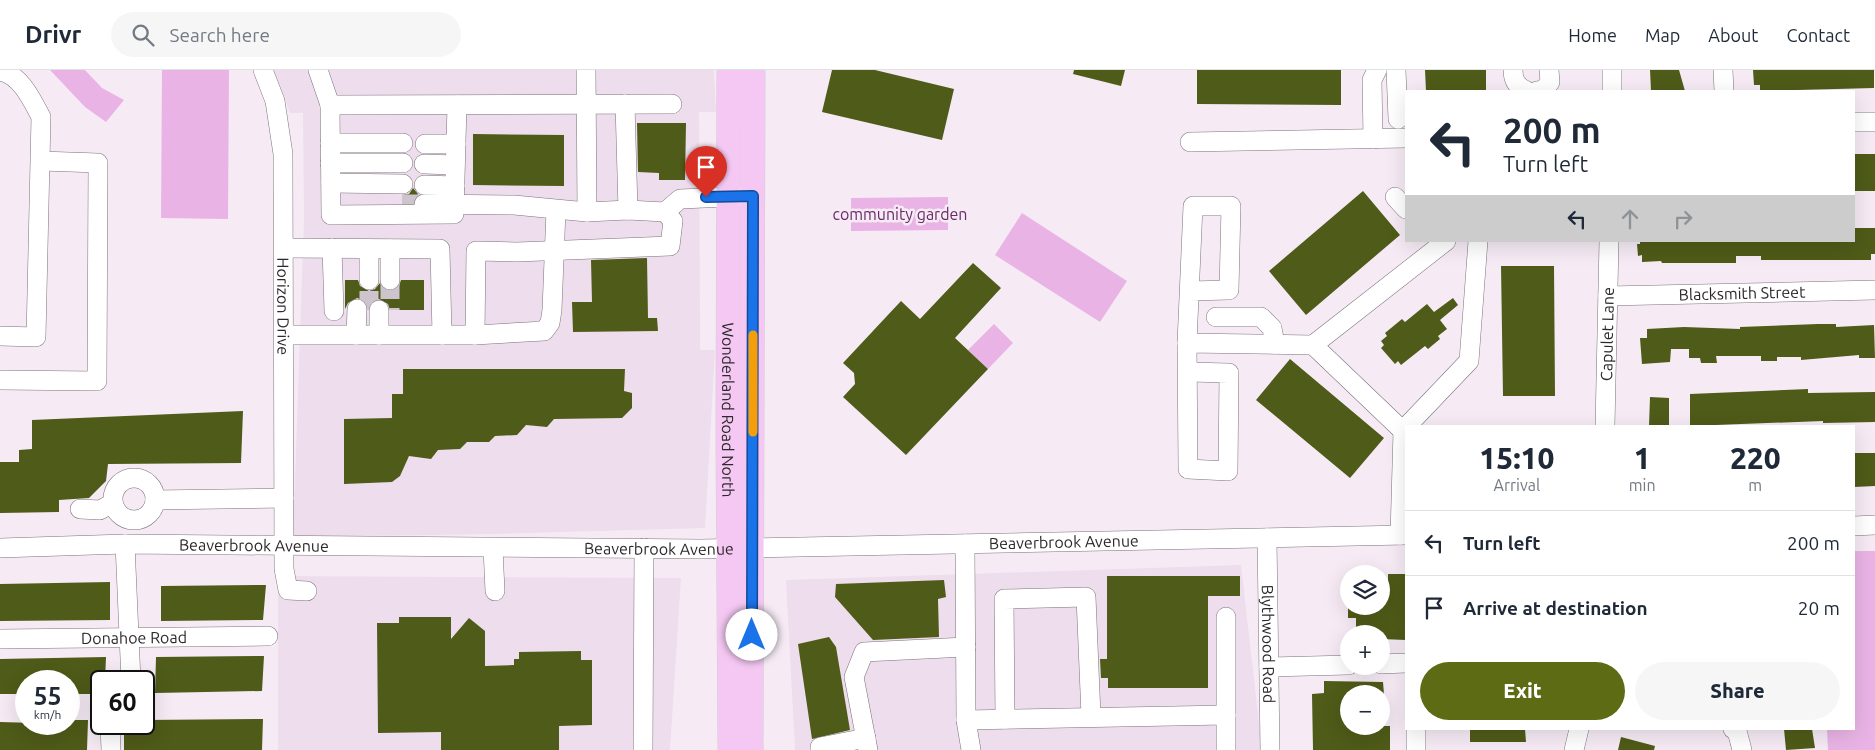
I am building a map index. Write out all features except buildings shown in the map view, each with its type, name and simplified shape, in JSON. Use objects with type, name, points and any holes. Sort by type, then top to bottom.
[{"type":"main road","name":"Wonderland Road North","points":[[729,70],[728,547],[730,750]]},
{"type":"main road","name":"Wonderland Road North","points":[[752,750],[753,70]]},
{"type":"street","name":"Horizon Drive","points":[[263,70],[275,101],[284,154],[284,569],[288,590],[307,591]]},
{"type":"street","points":[[318,70],[330,105],[331,200]]},
{"type":"street","points":[[586,70],[587,212]]},
{"type":"street","points":[[1373,139],[1372,80],[1377,70]]},
{"type":"street","points":[[1396,70],[1398,119]]},
{"type":"street","points":[[1513,70],[1513,79],[1524,90]]},
{"type":"street","points":[[1544,90],[1550,82],[1550,70]]},
{"type":"street","points":[[1612,70],[1612,90]]},
{"type":"street","points":[[1723,70],[1724,90]]},
{"type":"street","points":[[0,71],[6,72],[28,91],[41,117],[36,337],[0,336]]},
{"type":"street","points":[[625,104],[628,210]]},
{"type":"street","points":[[330,105],[672,104]]},
{"type":"street","points":[[457,105],[455,186],[461,204]]},
{"type":"street","points":[[1855,122],[1875,122]]},
{"type":"street","points":[[1190,142],[1405,138]]},
{"type":"street","points":[[330,143],[404,143]]},
{"type":"street","points":[[424,144],[456,144]]},
{"type":"street","points":[[0,380],[97,381],[98,163],[40,161]]},
{"type":"street","points":[[330,163],[403,163]]},
{"type":"street","points":[[424,164],[455,165]]},
{"type":"street","points":[[331,200],[403,184]]},
{"type":"street","points":[[424,185],[455,186]]},
{"type":"street","points":[[424,204],[461,204],[587,212],[628,210],[664,212],[680,199],[753,196]]},
{"type":"street","points":[[331,200],[402,204]]},
{"type":"street","points":[[331,200],[440,215],[454,214],[461,204]]},
{"type":"street","points":[[1188,372],[1229,373],[1228,471],[1188,469],[1188,372],[1188,343],[1190,291],[1194,206],[1231,206],[1229,290],[1190,291]]},
{"type":"street","points":[[285,335],[475,335],[544,331],[550,323],[556,250],[556,210]]},
{"type":"street","points":[[475,335],[476,251],[670,246],[672,221],[664,212]]},
{"type":"street","points":[[1408,425],[1469,361],[1478,242]]},
{"type":"street","name":"Capulet Lane","points":[[1605,425],[1609,242]]},
{"type":"street","points":[[1188,343],[1313,345],[1441,243]]},
{"type":"street","points":[[284,248],[440,249],[442,335]]},
{"type":"street","points":[[332,248],[334,310]]},
{"type":"street","points":[[374,249],[374,280],[374,249]]},
{"type":"street","name":"Blacksmith Street","points":[[1608,296],[1875,290]]},
{"type":"street","points":[[374,335],[374,310],[374,335]]},
{"type":"street","points":[[1216,317],[1261,317],[1272,328],[1275,344]]},
{"type":"street","points":[[1313,345],[1405,428],[1403,535]]},
{"type":"street","points":[[137,478],[147,482],[153,490],[155,500],[152,510],[145,517],[135,520],[121,516],[113,503],[114,493],[118,484],[127,479],[137,478]]},
{"type":"street","points":[[155,500],[284,498]]},
{"type":"street","points":[[80,509],[100,510],[113,503]]},
{"type":"street","points":[[1855,526],[1875,525]]},
{"type":"street","name":"Beaverbrook Avenue","points":[[0,548],[126,544],[493,548],[752,548],[1403,535]]},
{"type":"street","name":"Blythwood Road","points":[[1267,538],[1268,750]]},
{"type":"street","points":[[126,544],[130,670]]},
{"type":"street","points":[[965,544],[966,720],[971,750]]},
{"type":"street","points":[[493,548],[495,591]]},
{"type":"street","points":[[643,750],[644,548]]},
{"type":"street","points":[[1005,719],[1004,599],[1086,597],[1091,716]]},
{"type":"street","points":[[1226,618],[1226,750]]},
{"type":"street","name":"Donahoe Road","points":[[0,639],[268,636]]},
{"type":"street","points":[[820,750],[820,747],[867,744],[854,677],[864,652],[966,647]]},
{"type":"street","points":[[1390,664],[1405,664]]},
{"type":"street","points":[[1269,667],[1340,665]]},
{"type":"street","points":[[966,720],[1091,716],[1226,715]]},
{"type":"street","points":[[1416,730],[1416,750]]},
{"type":"street","points":[[1574,750],[1579,730]]},
{"type":"street","points":[[1735,730],[1738,731],[1742,750]]},
{"type":"street","points":[[110,735],[111,750]]},
{"type":"shaded area","points":[[274,70],[714,70],[716,112],[699,112],[700,350],[715,350],[705,528],[293,537],[304,219],[303,113],[290,113]]},
{"type":"shaded area","points":[[1241,565],[1262,750],[795,750],[786,580]]},
{"type":"shaded area","points":[[278,576],[681,578],[670,750],[278,750]]},
{"type":"green space","points":[[50,70],[85,70],[102,88],[124,100],[106,122],[85,107]]},
{"type":"green space","points":[[162,70],[229,70],[228,219],[161,218]]},
{"type":"green space","name":"community garden","points":[[948,197],[948,230],[851,231],[851,198]]},
{"type":"green space","points":[[1022,213],[1127,281],[1100,322],[995,255]]},
{"type":"green space","points":[[994,324],[1013,343],[988,369],[968,350]]},
{"type":"green space","points":[[1855,551],[1875,551],[1875,750],[1828,750],[1827,730],[1855,730]]},
{"type":"tunnel","points":[[402,204],[424,204]]},
{"type":"tunnel","points":[[369,280],[369,310]]},
{"type":"tunnel","points":[[390,280],[390,310]]},
{"type":"slow traffic","points":[[753,335],[753,432]]},
{"type":"route","points":[[706,197],[753,196],[752,635]]}]
